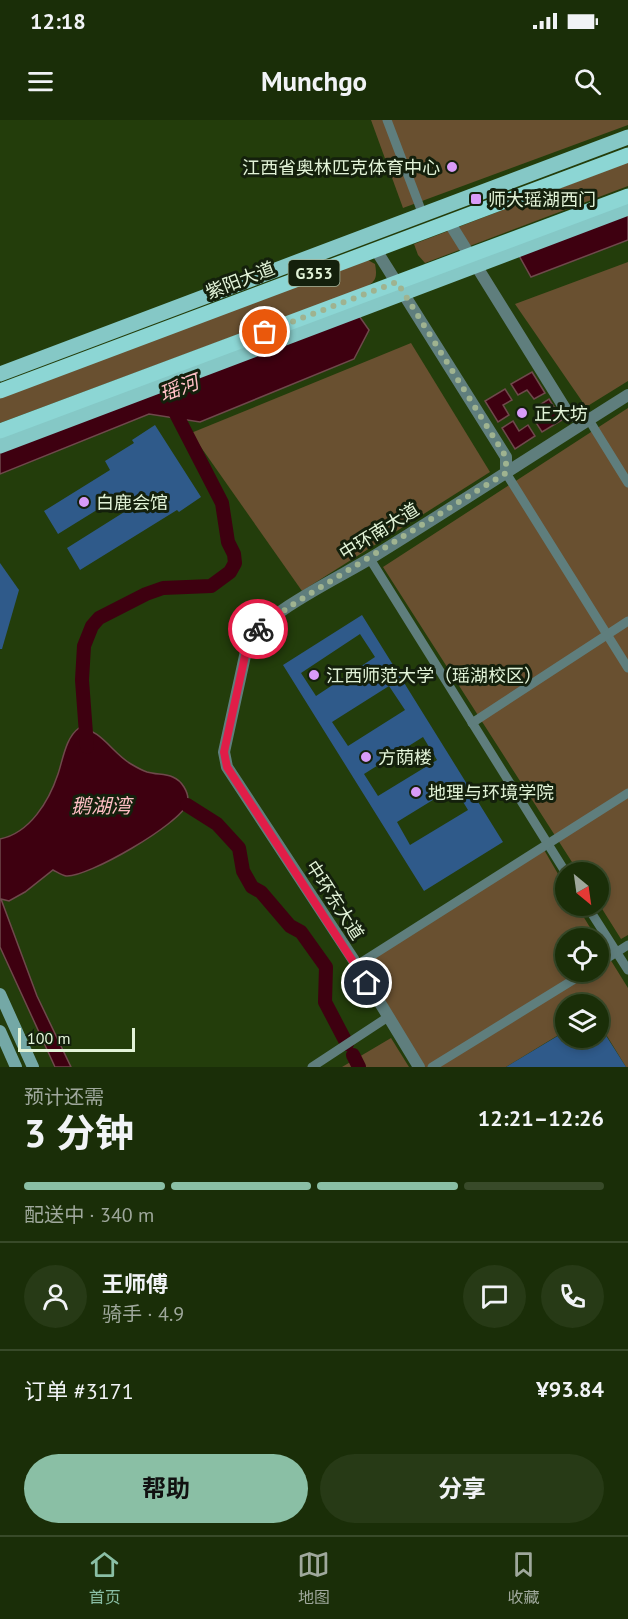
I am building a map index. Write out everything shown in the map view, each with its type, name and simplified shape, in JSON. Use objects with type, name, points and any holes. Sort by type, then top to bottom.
[{"type":"highway","name":"紫阳大道","points":[[0,391],[628,154]]},
{"type":"highway","name":"G353","points":[[0,431],[400,288],[628,196]]},
{"type":"main road","points":[[0,374],[628,137]]},
{"type":"main road","points":[[473,260],[628,207]]},
{"type":"main road","points":[[0,446],[400,288]]},
{"type":"main road","points":[[0,994],[33,1067]]},
{"type":"main road","points":[[0,1031],[16,1067]]},
{"type":"street","points":[[387,120],[423,215]]},
{"type":"street","points":[[450,222],[569,416],[589,420],[628,483]]},
{"type":"street","points":[[376,249],[506,457],[506,473],[628,668]]},
{"type":"street","name":"中环南大道","points":[[224,752],[248,642],[254,633],[295,603],[628,395]]},
{"type":"street","points":[[370,558],[559,862]]},
{"type":"street","points":[[472,723],[628,621]]},
{"type":"street","name":"中环东大道","points":[[224,752],[227,767],[236,783],[357,965],[419,1067]]},
{"type":"street","points":[[357,965],[628,793]]},
{"type":"street","points":[[594,916],[628,970]]},
{"type":"street","points":[[609,957],[628,945]]},
{"type":"street","points":[[432,1067],[570,982]]},
{"type":"street","points":[[312,1067],[388,1017]]},
{"type":"shaded area","name":"江西省奥林匹克体育中心","points":[[371,120],[628,120],[628,125],[403,208]]},
{"type":"shaded area","points":[[628,162],[628,186],[425,263],[418,255],[414,244]]},
{"type":"shaded area","points":[[366,259],[375,264],[376,272],[372,283],[366,287],[0,423],[0,398]]},
{"type":"shaded area","points":[[628,262],[628,381],[586,407],[515,304]]},
{"type":"shaded area","points":[[411,343],[490,472],[302,591],[191,433]]},
{"type":"shaded area","points":[[628,408],[628,935],[621,939],[607,916],[609,916],[609,862],[572,862],[383,567]]},
{"type":"shaded area","points":[[543,848],[555,869],[555,916],[583,916],[590,928],[555,928],[555,982],[609,982],[610,959],[628,988],[628,1067],[609,1039],[609,994],[555,994],[555,1037],[506,1067],[419,1067],[357,965]]},
{"type":"shaded area","points":[[391,1038],[409,1067],[342,1067]]},
{"type":"water","points":[[628,210],[628,240],[531,277],[517,252]]},
{"type":"water","name":"瑶河","points":[[357,313],[369,330],[354,359],[200,422],[149,414],[0,474],[0,450]]},
{"type":"water","points":[[532,372],[545,393],[534,399],[527,390],[518,395],[511,384]]},
{"type":"water","points":[[505,389],[512,400],[503,405],[509,415],[498,422],[485,401]]},
{"type":"water","points":[[549,399],[562,420],[542,432],[535,421],[544,415],[538,406]]},
{"type":"water","points":[[513,421],[519,431],[528,425],[535,436],[515,449],[502,428]]},
{"type":"water","name":"鹅湖湾","points":[[79,728],[94,732],[124,759],[139,768],[176,779],[185,789],[188,800],[181,813],[168,824],[112,859],[77,874],[66,876],[53,870],[25,892],[9,901],[1,899],[37,996],[71,1067],[55,1067],[0,947],[0,839],[20,830],[44,805],[68,743]]},
{"type":"building","name":"白鹿会馆","points":[[155,425],[201,497],[80,570],[67,548],[129,509],[121,495],[58,534],[44,511],[110,470],[105,461],[134,443],[132,440]]},
{"type":"building","points":[[0,563],[19,590],[2,649],[0,649]]},
{"type":"building","name":"方荫楼","points":[[362,615],[503,842],[424,891],[283,665]],"holes":[[[360,634],[375,657],[316,696],[301,673]],[[389,686],[405,710],[348,746],[332,722]],[[423,737],[437,760],[378,796],[364,774]],[[454,787],[468,810],[410,845],[397,822]]]},
{"type":"building","points":[[555,1038],[555,1048],[609,1048],[609,1040],[626,1067],[506,1067]]},
{"type":"waterway","name":"瑶河","points":[[87,747],[82,680],[84,646],[92,626],[99,618],[163,588],[211,586],[230,572],[235,563],[234,554],[228,542],[222,503],[172,406]]},
{"type":"waterway","points":[[187,805],[217,824],[239,848],[243,871],[252,887],[261,892],[290,926],[301,932],[326,967],[325,1002],[347,1044]]},
{"type":"waterway","points":[[353,1055],[359,1067]]},
{"type":"way so far","points":[[258,629],[295,603],[506,473],[506,457],[397,282],[265,332]]},
{"type":"place","name":"江西省奥林匹克体育中心","points":[[452,167]]},
{"type":"place","name":"师大瑶湖西门","points":[[476,199]]},
{"type":"place","name":"正大坊","points":[[522,413]]},
{"type":"place","name":"白鹿会馆","points":[[84,502]]},
{"type":"place","name":"江西师范大学（瑶湖校区）","points":[[314,675]]},
{"type":"place","name":"方荫楼","points":[[366,757]]},
{"type":"place","name":"地理与环境学院","points":[[416,792]]},
{"type":"route","points":[[258,629],[248,642],[224,752],[227,767],[367,983]]}]
